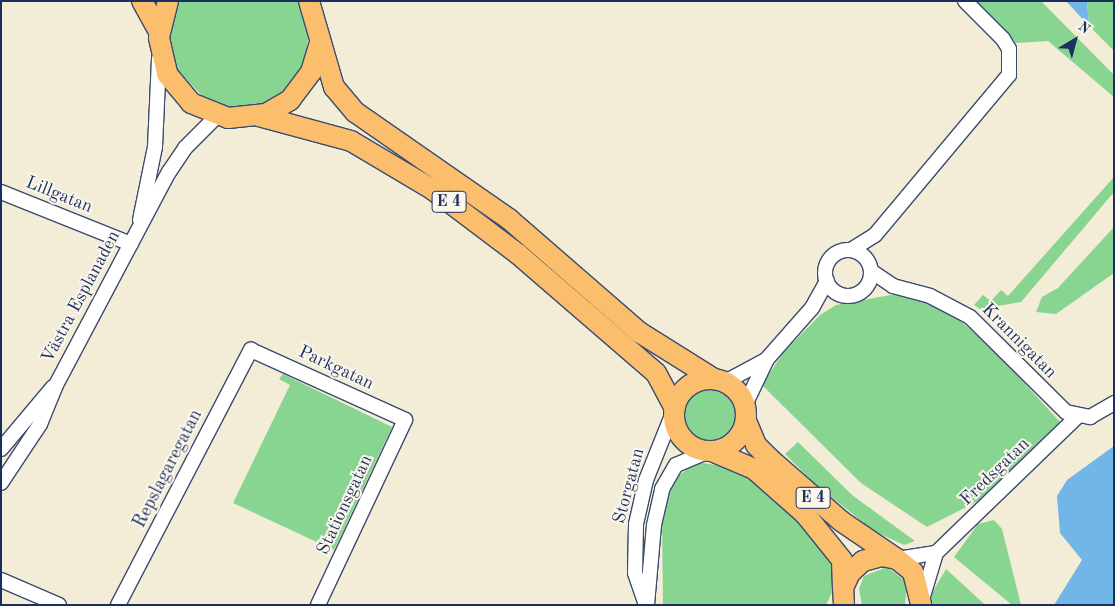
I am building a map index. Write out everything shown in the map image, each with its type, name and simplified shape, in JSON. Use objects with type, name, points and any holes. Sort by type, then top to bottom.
[{"type":"highway","name":"E 4","points":[[142,1],[159,40],[167,74],[181,94],[218,115],[259,116],[351,141],[432,189],[518,254],[656,373],[675,408],[675,424],[682,438],[710,452],[754,469],[804,514],[842,560],[842,599]]},
{"type":"highway","points":[[159,40],[168,1]]},
{"type":"highway","name":"E 4","points":[[309,1],[316,24],[319,45],[334,87],[355,112],[509,219],[639,332],[719,381],[746,413],[752,438],[770,459],[856,534],[897,559],[915,575],[921,604]]},
{"type":"highway","name":"E 4","points":[[259,116],[284,104],[300,90],[314,66],[319,45]]},
{"type":"highway","points":[[675,408],[688,387],[719,381]]},
{"type":"highway","points":[[710,452],[735,442],[746,413]]},
{"type":"highway","name":"E 4","points":[[842,599],[850,573],[864,561],[882,556],[897,559]]},
{"type":"street","points":[[746,413],[767,359],[812,308],[827,281],[831,258],[851,250],[875,235],[920,176],[1009,75],[1009,50],[1003,39],[965,1]]},
{"type":"street","name":"Västra Esplanaden","points":[[138,226],[155,147],[159,40]]},
{"type":"street","name":"Västra Esplanaden","points":[[1,482],[40,424],[56,385],[131,244],[138,226],[180,154],[218,115]]},
{"type":"street","name":"Lillgatan","points":[[1,192],[131,244]]},
{"type":"street","points":[[812,308],[840,294],[864,290],[875,235]]},
{"type":"street","points":[[851,250],[869,265]]},
{"type":"street","name":"Krannigatan","points":[[869,265],[893,286]]},
{"type":"street","points":[[827,281],[840,294]]},
{"type":"street","name":"Krannigatan","points":[[864,290],[893,286],[930,296],[970,317],[1055,402],[1078,416]]},
{"type":"street","name":"Parkgatan","points":[[251,350],[405,420]]},
{"type":"street","name":"Repslagaregatan","points":[[118,605],[251,350]]},
{"type":"street","points":[[719,381],[767,359]]},
{"type":"street","name":"Västra Esplanaden","points":[[1,448],[56,385]]},
{"type":"street","points":[[1078,416],[1090,417],[1114,403]]},
{"type":"street","name":"Storgatan","points":[[647,605],[636,573],[636,524],[646,480],[675,408]]},
{"type":"street","name":"Fredsgatan","points":[[921,604],[936,553],[1078,416]]},
{"type":"street","name":"Stationsgatan","points":[[318,605],[405,420]]},
{"type":"street","name":"Storgatan","points":[[647,605],[654,525],[662,489],[676,465],[710,452]]},
{"type":"street","points":[[897,559],[936,553]]},
{"type":"street","points":[[1,580],[59,605]]},
{"type":"green space","points":[[180,1],[299,1],[309,30],[305,65],[283,94],[263,105],[228,108],[206,100],[175,67],[169,33]]},
{"type":"green space","points":[[976,1],[1041,1],[1114,75],[1114,97],[1048,41],[1016,43]]},
{"type":"green space","points":[[1087,1],[1114,1],[1114,51],[1089,26]]},
{"type":"green space","points":[[1114,177],[1114,192],[1021,302],[980,309],[974,305],[983,295],[991,301],[1001,290],[1008,296]]},
{"type":"green space","points":[[1114,227],[1114,273],[1056,314],[1036,312],[1042,297],[1058,288]]},
{"type":"green space","points":[[896,294],[931,302],[956,317],[992,348],[1060,422],[980,500],[927,527],[861,483],[762,385],[783,353],[820,315],[836,305]]},
{"type":"green space","points":[[283,374],[392,427],[334,550],[233,503],[290,385],[279,379]]},
{"type":"green space","points":[[710,390],[720,392],[728,397],[733,405],[735,415],[733,425],[728,433],[720,438],[710,440],[700,438],[692,433],[687,425],[685,415],[687,405],[692,397],[700,392]]},
{"type":"green space","points":[[798,442],[852,495],[915,541],[904,545],[874,531],[815,484],[785,454]]},
{"type":"green space","points":[[697,462],[727,467],[749,477],[827,549],[835,566],[834,588],[826,605],[663,605],[662,519],[674,479]]},
{"type":"green space","points":[[994,520],[1002,529],[1021,605],[1012,605],[954,557],[978,524]]},
{"type":"green space","points":[[887,567],[907,582],[905,605],[862,605],[859,589],[864,576]]},
{"type":"green space","points":[[946,569],[986,605],[930,605],[932,593]]},
{"type":"water","points":[[1066,1],[1087,1],[1089,26]]},
{"type":"water","points":[[1114,446],[1114,605],[1054,605],[1082,560],[1060,533],[1057,496],[1067,480]]}]
